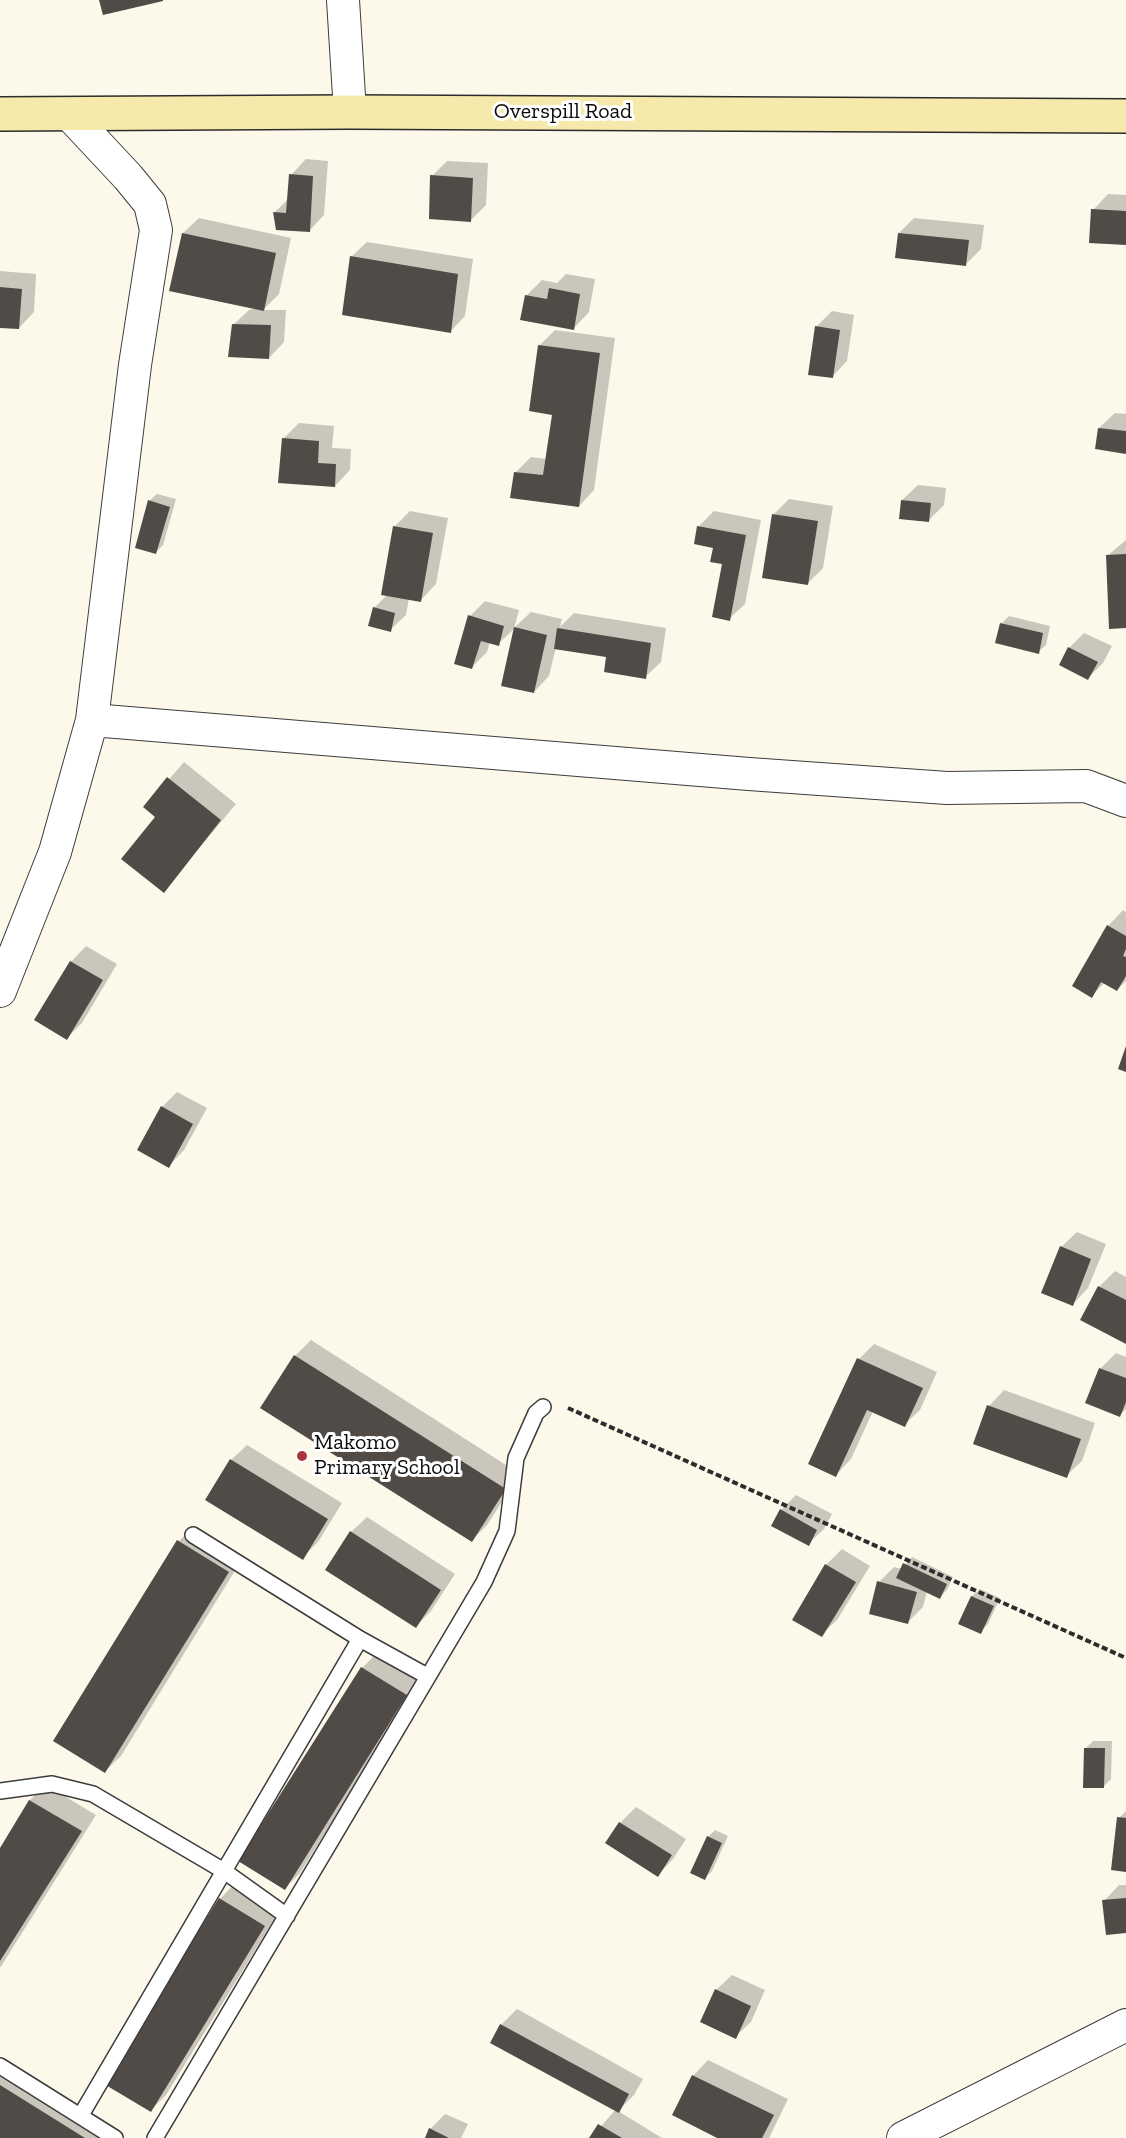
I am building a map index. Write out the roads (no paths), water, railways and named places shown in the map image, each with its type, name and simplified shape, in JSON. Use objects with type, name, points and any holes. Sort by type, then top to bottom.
[{"type":"street","points":[[343,0],[350,112]]},
{"type":"street","name":"Overspill Road","points":[[0,114],[350,112],[1126,116]]},
{"type":"street","points":[[0,991],[55,852],[92,720],[134,376],[156,230],[150,204],[70,115]]},
{"type":"street","points":[[92,720],[772,776],[948,788],[1086,786],[1126,801]]},
{"type":"street","points":[[903,2138],[1126,2025]]},
{"type":"lane","points":[[155,2138],[484,1582],[507,1532],[516,1458],[536,1413],[543,1407]]},
{"type":"lane","points":[[193,1535],[360,1639],[427,1676]]},
{"type":"lane","points":[[81,2115],[360,1639]]},
{"type":"lane","points":[[0,1791],[52,1784],[93,1794],[224,1871],[287,1916]]},
{"type":"lane","points":[[0,2066],[115,2138]]},
{"type":"place","name":"Makomo Primary School","points":[[302,1456]]}]
